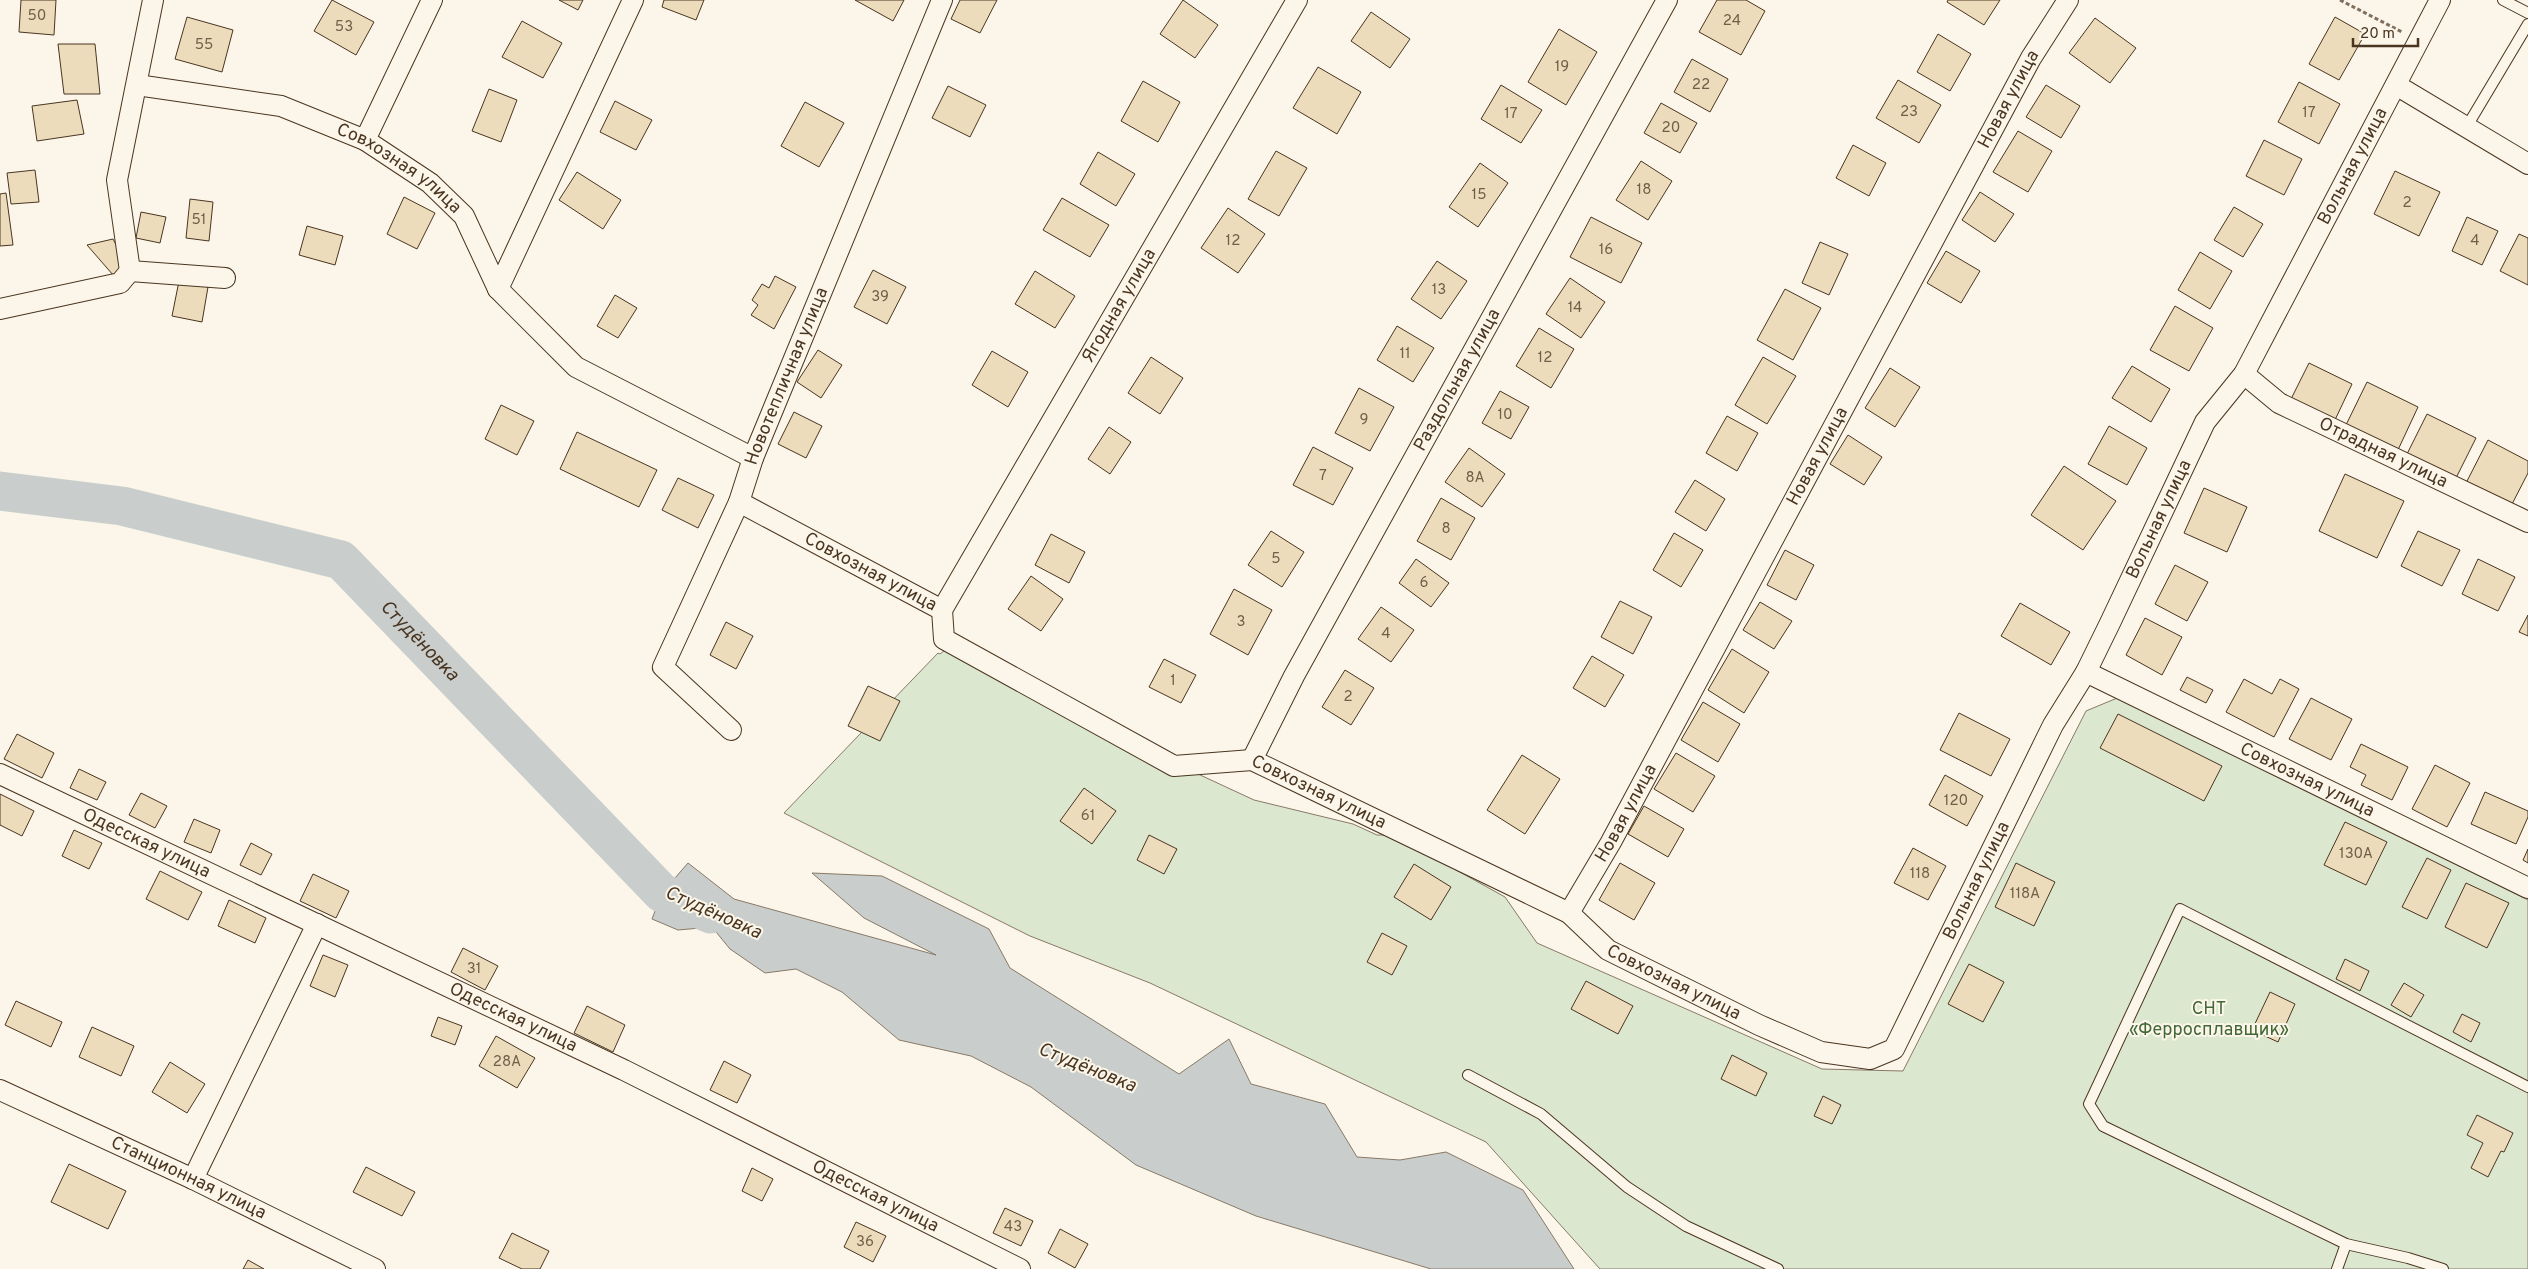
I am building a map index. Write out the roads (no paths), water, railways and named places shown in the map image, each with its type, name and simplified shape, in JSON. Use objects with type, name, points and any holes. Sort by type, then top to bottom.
[{"type":"street","points":[[0,309],[120,283],[130,271],[117,180],[153,0]]},
{"type":"street","points":[[365,140],[432,0]]},
{"type":"street","points":[[498,289],[633,0]]},
{"type":"street","name":"Новотепличная улица","points":[[730,730],[664,667],[739,502],[753,458],[942,0]]},
{"type":"street","name":"Ягодная улица","points":[[942,610],[1297,0]]},
{"type":"street","name":"Раздольная улица","points":[[1252,760],[1294,676],[1667,0]]},
{"type":"street","name":"Новая улица","points":[[1569,913],[1616,833],[2031,58],[2068,0]]},
{"type":"street","name":"Вольная улица","points":[[1894,1050],[2053,725],[2086,672],[2205,422],[2244,374],[2440,0]]},
{"type":"street","name":"Совхозная улица","points":[[137,85],[281,106],[365,140],[430,183],[464,216],[498,289],[576,367],[753,458]]},
{"type":"street","points":[[2396,85],[2528,164]]},
{"type":"street","points":[[130,271],[225,278]]},
{"type":"street","name":"Отрадная улица","points":[[2244,374],[2279,403],[2528,522]]},
{"type":"street","name":"Совхозная улица","points":[[739,502],[942,610],[944,639],[1174,766],[1252,760],[1569,913],[1608,950],[1759,1025],[1822,1052],[1870,1059],[1894,1050]]},
{"type":"street","name":"Совхозная улица","points":[[2086,672],[2528,888]]},
{"type":"street","name":"Одесская улица","points":[[0,774],[624,1070],[1020,1269]]},
{"type":"street","points":[[193,1179],[317,924]]},
{"type":"street","name":"Станционная улица","points":[[0,1090],[193,1179],[375,1269]]},
{"type":"lane","points":[[2502,0],[2528,13]]},
{"type":"lane","points":[[2466,128],[2528,24]]},
{"type":"lane","points":[[2442,1269],[2408,1258],[2346,1244],[2103,1126],[2089,1104],[2180,909],[2528,1087]]},
{"type":"lane","points":[[1468,1075],[1541,1114],[1627,1187],[1686,1226],[1778,1269]]},
{"type":"lane","points":[[2337,1269],[2346,1244]]},
{"type":"water","points":[[688,863],[734,899],[936,955],[864,918],[812,873],[882,876],[989,929],[1010,968],[1179,1074],[1229,1039],[1251,1084],[1325,1104],[1357,1157],[1400,1160],[1446,1152],[1523,1190],[1574,1269],[1431,1269],[1256,1216],[1136,1165],[1031,1087],[971,1056],[899,1040],[842,992],[796,969],[765,973],[730,949],[712,927],[678,930],[652,919],[662,893]]},
{"type":"waterway","name":"Студёновка","points":[[0,491],[122,506],[341,560],[662,893],[711,914]]},
{"type":"park label","name":"СНТ «Ферросплавщик»","points":[[2209,1019]]}]
